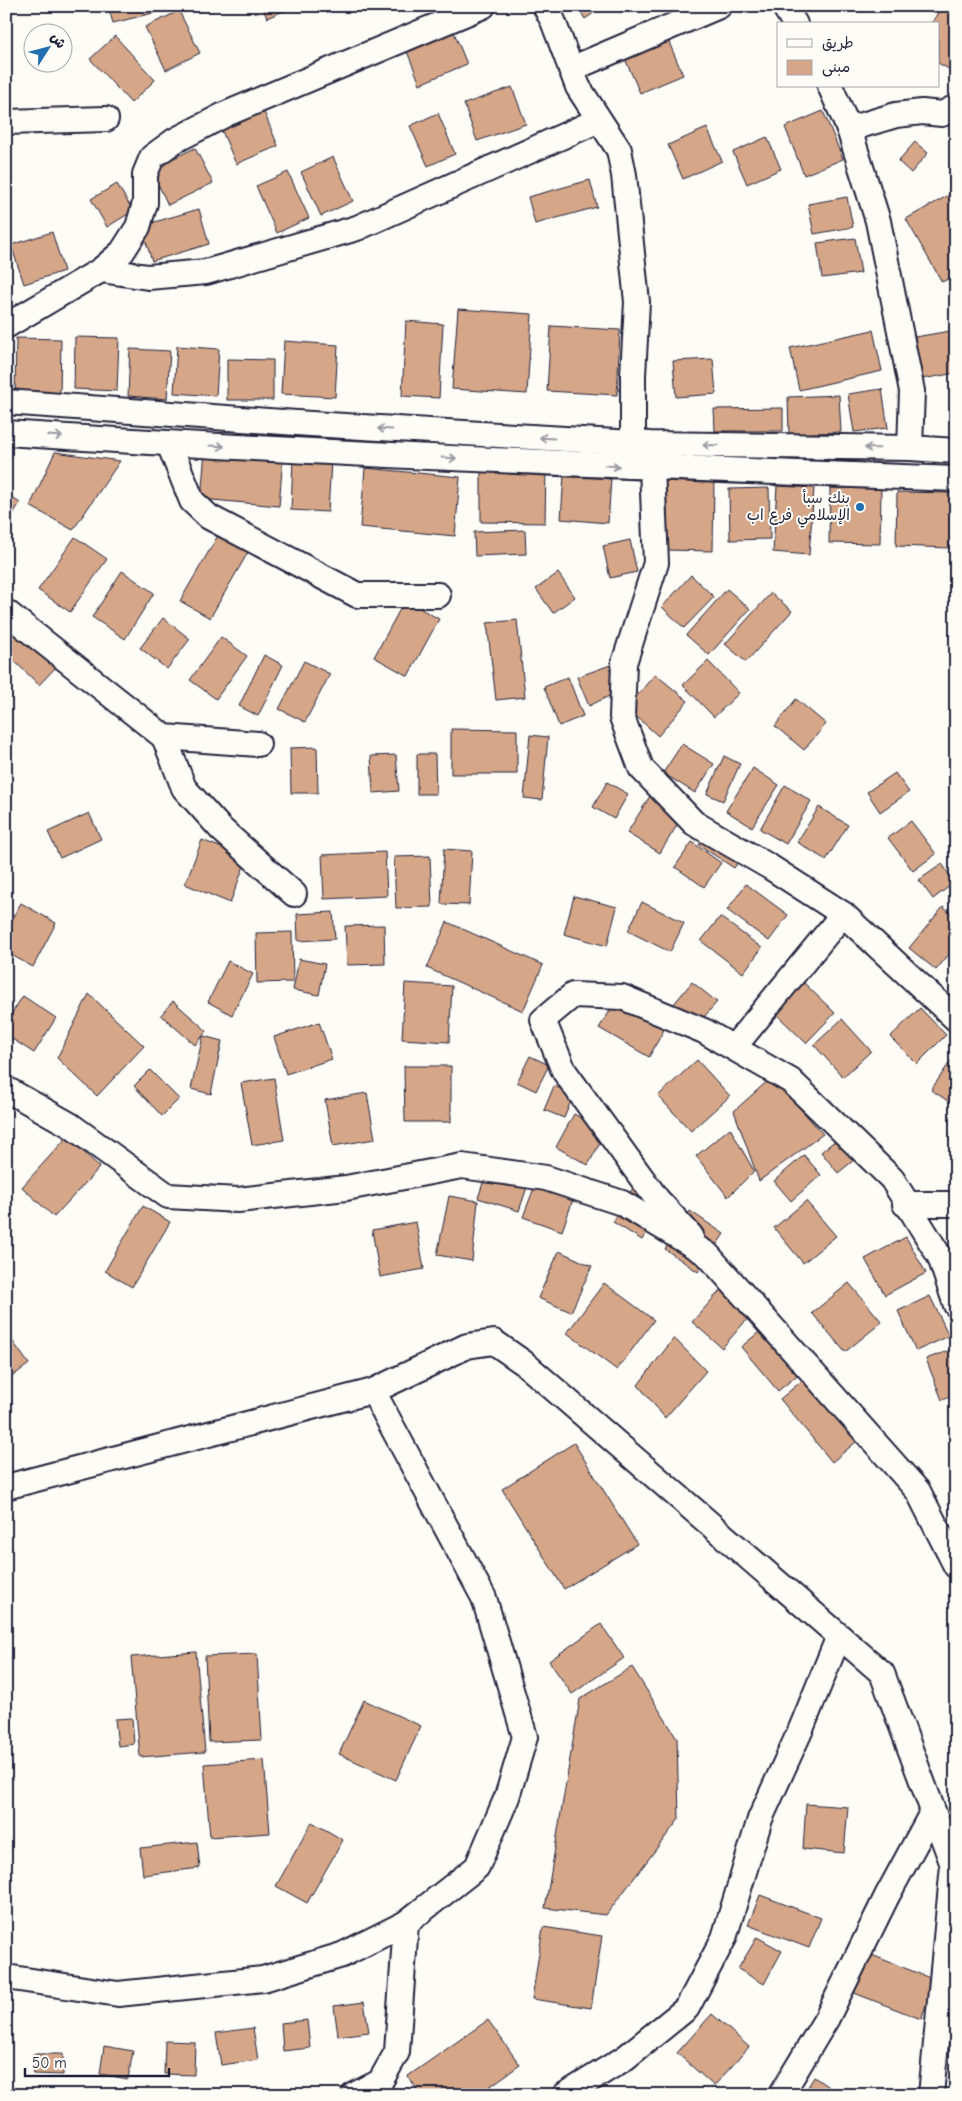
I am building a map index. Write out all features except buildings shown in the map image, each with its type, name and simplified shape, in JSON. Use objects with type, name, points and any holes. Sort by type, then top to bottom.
[{"type":"street","points":[[6,326],[101,270],[122,252],[138,227],[145,203],[146,174],[152,157],[174,141],[226,114],[483,6]]},
{"type":"street","points":[[545,6],[553,21],[578,86],[619,150],[624,175],[637,302],[633,375],[633,444]]},
{"type":"street","points":[[571,69],[719,6]]},
{"type":"street","points":[[784,6],[794,22]]},
{"type":"street","points":[[831,88],[850,128],[878,221],[901,328],[912,391],[910,448]]},
{"type":"street","points":[[850,128],[896,115],[922,112],[942,114],[956,108]]},
{"type":"street","points":[[6,122],[106,119]]},
{"type":"street","points":[[101,270],[148,277],[206,272],[357,228],[599,120]]},
{"type":"street","points":[[6,402],[311,424],[633,444],[910,448],[956,451]]},
{"type":"street","points":[[6,433],[169,444],[652,468],[956,479]]},
{"type":"street","points":[[169,444],[192,501],[208,517],[357,595],[438,595]]},
{"type":"street","points":[[652,468],[656,563],[624,663],[622,717],[641,768],[694,823],[770,867],[843,914],[956,1019]]},
{"type":"street","points":[[6,612],[164,736],[184,788],[221,829],[294,894]]},
{"type":"street","points":[[164,736],[258,744]]},
{"type":"street","points":[[734,1047],[843,914]]},
{"type":"street","points":[[956,1305],[940,1257],[905,1204],[892,1180],[791,1081],[704,1031],[622,997],[574,995],[543,1020],[564,1071],[657,1198],[918,1491],[956,1566]]},
{"type":"street","points":[[6,1089],[70,1125],[168,1196],[238,1200],[346,1188],[462,1166],[546,1178],[622,1203],[707,1254]]},
{"type":"street","points":[[905,1204],[956,1204]]},
{"type":"street","points":[[6,1486],[373,1391],[467,1346],[494,1342],[524,1363],[882,1673],[953,1865],[930,2095]]},
{"type":"street","points":[[6,1977],[118,1994],[262,1979],[342,1955],[406,1923],[477,1867],[507,1797],[525,1737],[484,1598],[373,1391]]},
{"type":"street","points":[[564,2095],[626,2058],[687,2008],[724,1938],[760,1819],[801,1729],[839,1636]]},
{"type":"street","points":[[781,2095],[827,2018],[887,1896],[933,1811]]},
{"type":"street","points":[[354,2095],[380,2082],[397,2052],[406,1923]]},
{"type":"place","name":"بنك سبأ الإسلامي فرع اب","points":[[860,507]]}]
